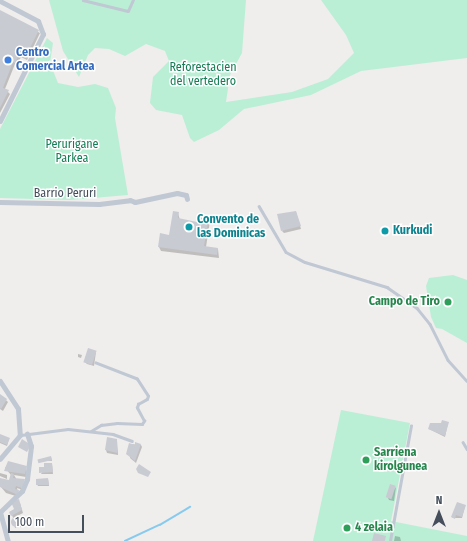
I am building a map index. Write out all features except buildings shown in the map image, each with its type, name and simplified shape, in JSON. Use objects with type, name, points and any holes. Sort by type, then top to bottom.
[{"type":"street","points":[[0,1],[38,21],[43,34],[0,121]]},
{"type":"street","name":"Barrio Peruri","points":[[0,202],[99,204],[130,200],[135,202],[177,193],[186,195],[187,199]]},
{"type":"street","points":[[0,381],[18,409],[20,435],[0,459]]},
{"type":"street","points":[[8,541],[0,512],[22,491],[27,479],[31,446],[27,434]]},
{"type":"lane","points":[[83,0],[128,11],[133,0]]},
{"type":"lane","points":[[259,206],[286,252],[305,262],[387,287],[417,308],[430,324],[448,360],[467,381]]},
{"type":"lane","points":[[91,431],[101,425],[118,423],[142,424],[144,421],[138,411],[138,404],[147,399],[148,396],[136,379],[96,363]]},
{"type":"lane","points":[[390,541],[412,426]]},
{"type":"lane","points":[[20,435],[68,429],[91,431],[132,441]]},
{"type":"lane","points":[[463,442],[467,449]]},
{"type":"green space","name":"Reforestacien del vertedero","points":[[49,0],[246,0],[242,53],[230,75],[226,102],[292,92],[328,79],[354,53],[346,35],[321,0],[467,0],[467,58],[361,71],[311,95],[244,109],[219,130],[194,142],[190,138],[182,115],[156,110],[150,103],[153,77],[169,61],[165,51],[146,44],[125,56],[109,49],[95,48],[88,55],[79,77],[63,51]]},
{"type":"green space","name":"Perurigane Parkea","points":[[47,38],[53,43],[50,63],[58,83],[78,87],[95,84],[108,88],[116,108],[115,118],[128,195],[70,200],[0,198],[0,129]]},
{"type":"green space","name":"Campo de Tiro","points":[[453,275],[467,280],[467,343],[442,329],[436,328],[431,317],[426,286],[429,278]]},
{"type":"green space","name":"Sarriena kirolgunea","points":[[341,410],[410,423],[391,521],[467,536],[467,541],[313,541]]},
{"type":"waterway","points":[[125,541],[160,525],[190,507]]},
{"type":"place","name":"Centro Comercial Artea","points":[[8,60]]},
{"type":"place","name":"Convento de las Dominicas","points":[[189,227]]},
{"type":"place","name":"Kurkudi","points":[[385,231]]},
{"type":"place","name":"Campo de Tiro","points":[[448,302]]},
{"type":"place","name":"Sarriena kirolgunea","points":[[366,460]]},
{"type":"place","name":"4 zelaia","points":[[347,528]]}]
